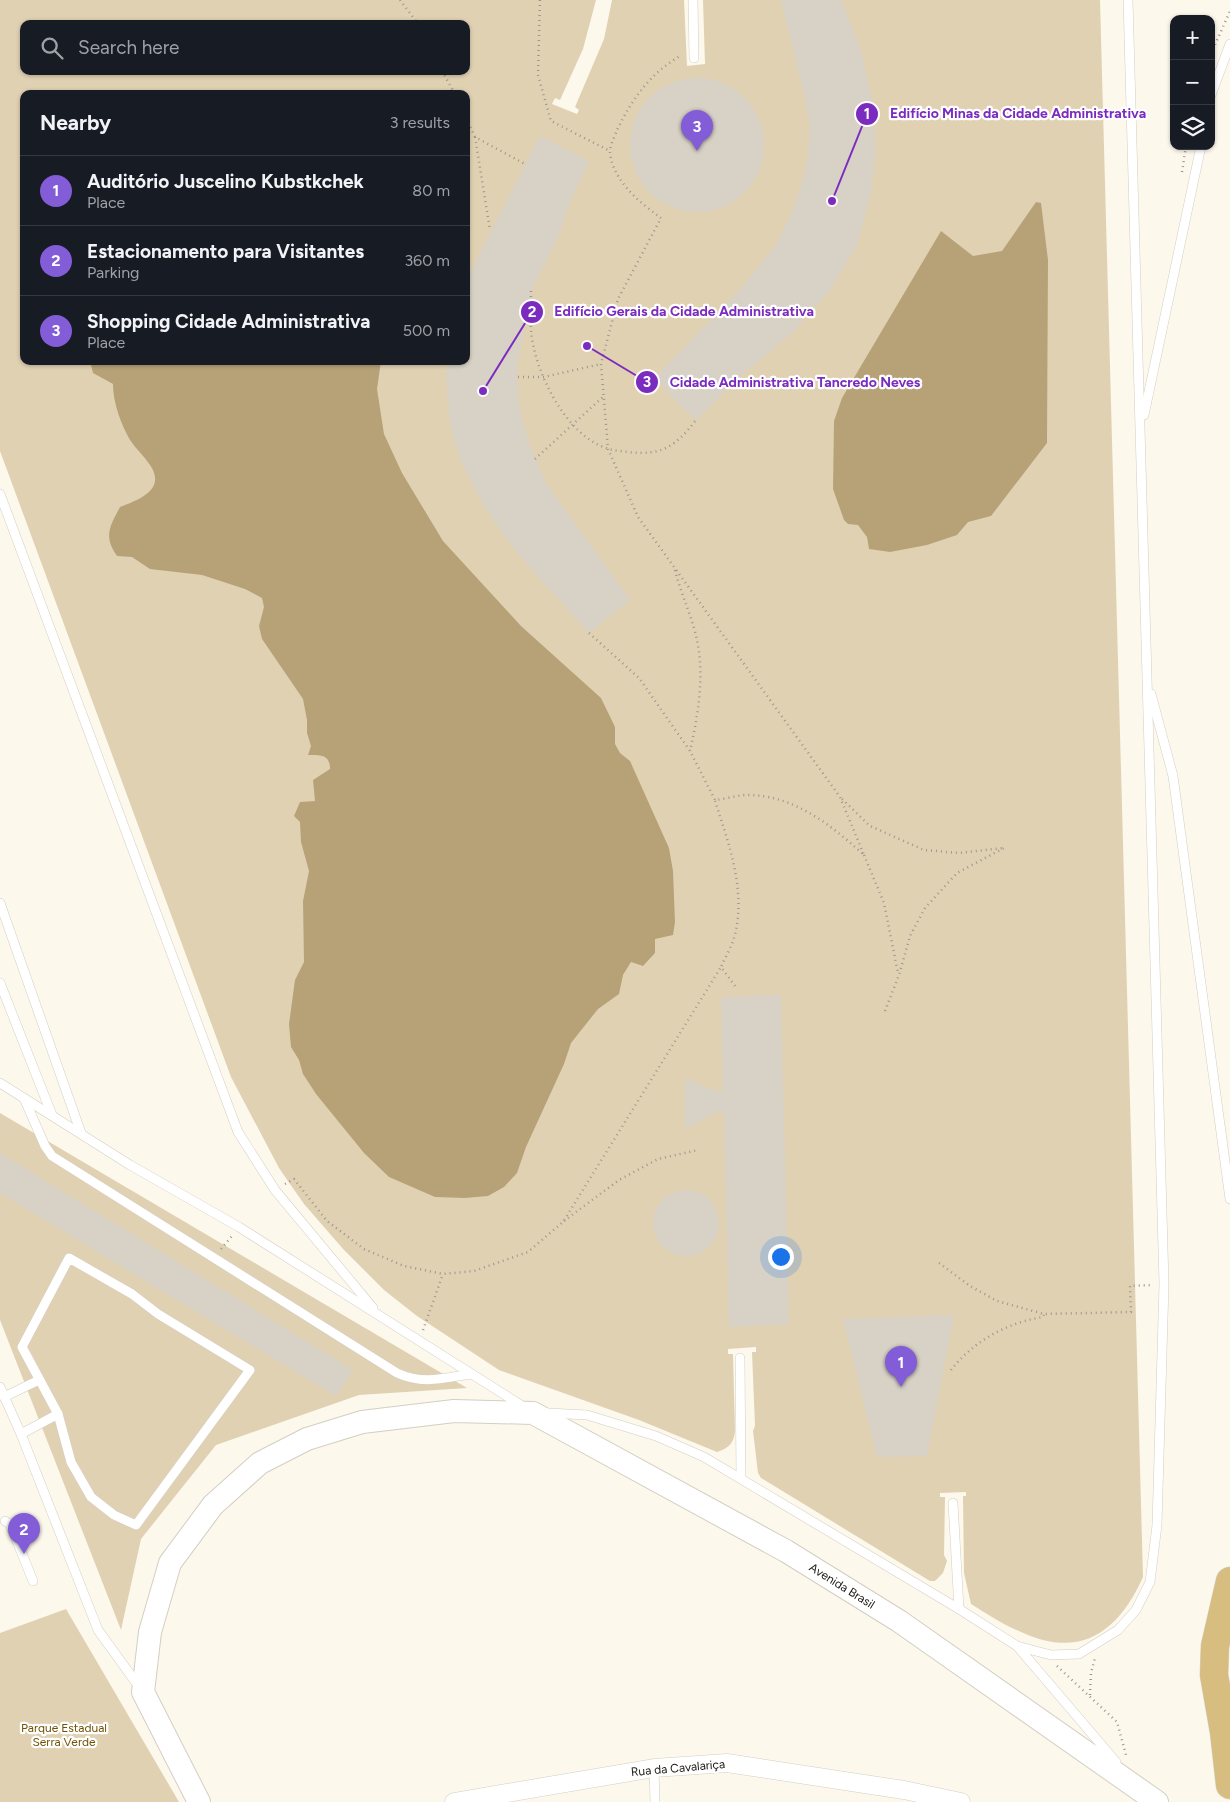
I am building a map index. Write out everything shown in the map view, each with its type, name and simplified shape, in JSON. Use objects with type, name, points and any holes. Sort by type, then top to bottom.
[{"type":"main road","points":[[1230,1581],[1215,1646],[1214,1676],[1224,1732],[1230,1785]]},
{"type":"street","points":[[199,1802],[143,1692],[150,1632],[170,1563],[213,1505],[260,1463],[307,1438],[362,1422],[454,1411],[533,1413]]},
{"type":"street","name":"Avenida Brasil","points":[[533,1413],[786,1551],[891,1616],[1157,1802]]},
{"type":"street","name":"Rua da Cavalariça","points":[[454,1802],[654,1768],[727,1763],[895,1793],[961,1802]]},
{"type":"lane","points":[[693,0],[694,58]]},
{"type":"lane","points":[[1017,1646],[1051,1655],[1079,1654],[1099,1644],[1118,1630],[1136,1610],[1150,1582],[1157,1525],[1164,1284],[1128,0]]},
{"type":"lane","points":[[1215,84],[1230,44]]},
{"type":"lane","points":[[1141,427],[1200,150]]},
{"type":"lane","points":[[0,494],[238,1132],[276,1190],[378,1314]]},
{"type":"lane","points":[[1146,680],[1173,776],[1230,1199]]},
{"type":"lane","points":[[0,903],[81,1133]]},
{"type":"lane","points":[[0,983],[52,1115]]},
{"type":"lane","points":[[0,1083],[139,1170],[239,1227],[533,1413],[587,1415],[656,1436],[704,1457],[959,1608],[1017,1646],[1135,1786]]},
{"type":"lane","points":[[24,1098],[45,1146],[52,1156],[397,1373],[412,1380],[423,1381],[472,1374]]},
{"type":"lane","points":[[69,1258],[132,1294],[158,1314],[250,1370],[136,1525],[114,1515],[91,1496],[71,1462],[58,1414],[22,1347],[69,1258]]},
{"type":"lane","points":[[740,1358],[741,1478]]},
{"type":"lane","points":[[4,1398],[39,1380]]},
{"type":"lane","points":[[0,1388],[21,1434],[98,1630],[143,1692]]},
{"type":"lane","points":[[21,1434],[58,1414]]},
{"type":"lane","points":[[953,1503],[959,1608]]},
{"type":"lane","points":[[5,1521],[10,1524],[33,1581]]},
{"type":"lane","points":[[654,1768],[655,1802]]},
{"type":"lane","points":[[895,1793],[921,1802]]},
{"type":"path","points":[[400,0],[415,20]]},
{"type":"path","points":[[540,0],[538,75],[551,121],[610,151]]},
{"type":"path","points":[[1215,45],[1230,10]]},
{"type":"path","points":[[694,48],[670,61],[630,102],[610,151],[617,176],[643,205],[660,218],[618,299],[601,364],[608,449],[638,517],[840,797],[870,826],[924,850],[959,853],[1004,848],[957,873],[925,908],[910,936],[899,975],[885,1011]]},
{"type":"path","points":[[444,75],[453,90]]},
{"type":"path","points":[[470,126],[476,137],[490,230]]},
{"type":"path","points":[[476,137],[525,164]]},
{"type":"path","points":[[531,292],[531,330],[544,377],[555,402],[572,424],[608,449],[656,452],[674,445],[696,420]]},
{"type":"path","points":[[518,377],[544,377],[601,364]]},
{"type":"path","points":[[536,459],[604,396]]},
{"type":"path","points":[[674,567],[680,592],[694,630],[700,667],[700,705],[690,751]]},
{"type":"path","points":[[563,1222],[720,967],[734,938],[739,895],[729,843],[715,800],[690,751],[640,678],[589,633]]},
{"type":"path","points":[[715,800],[745,795],[778,799],[832,826],[864,855]]},
{"type":"path","points":[[840,797],[884,903],[899,975]]},
{"type":"path","points":[[720,967],[735,986]]},
{"type":"path","points":[[276,1190],[294,1179],[327,1221],[364,1249],[404,1266],[443,1274],[474,1270],[528,1252],[563,1222],[619,1180],[658,1158],[698,1150]]},
{"type":"path","points":[[214,1258],[239,1227]]},
{"type":"path","points":[[939,1264],[970,1286],[997,1301],[1044,1314],[1131,1312],[1130,1286],[1164,1284]]},
{"type":"path","points":[[419,1341],[443,1274]]},
{"type":"path","points":[[951,1370],[963,1355],[1007,1326],[1043,1317],[1044,1314]]},
{"type":"path","points":[[1090,1696],[1090,1673],[1099,1644]]},
{"type":"path","points":[[1051,1655],[1059,1669],[1118,1722],[1135,1786]]},
{"type":"green space","points":[[0,0],[596,0],[583,49],[560,100],[555,98],[552,104],[577,114],[579,110],[575,107],[604,39],[612,0],[684,0],[687,66],[705,64],[703,0],[1100,0],[1143,1577],[1122,1612],[1110,1626],[1096,1635],[1080,1641],[1062,1643],[1042,1640],[1021,1632],[971,1604],[964,1573],[963,1496],[966,1496],[966,1492],[940,1493],[940,1497],[945,1497],[944,1555],[947,1561],[943,1573],[935,1581],[930,1581],[761,1478],[758,1473],[753,1431],[755,1426],[752,1352],[756,1352],[756,1347],[728,1349],[728,1354],[733,1354],[735,1431],[730,1445],[717,1452],[639,1420],[499,1370],[417,1316],[384,1290],[344,1250],[304,1204],[279,1168],[231,1077],[0,451]]},
{"type":"green space","points":[[0,1113],[467,1388],[359,1395],[216,1445],[141,1539],[121,1630],[0,1320]]},
{"type":"green space","name":"Parque Estadual Serra Verde","points":[[66,1609],[179,1802],[0,1802],[0,1633]]},
{"type":"shaded area","points":[[1036,202],[1041,203],[1048,260],[1047,443],[991,516],[968,522],[957,535],[927,545],[890,552],[869,549],[867,537],[858,525],[848,524],[844,520],[833,489],[834,421],[842,398],[941,231],[973,256],[1002,251]]},
{"type":"shaded area","points":[[91,365],[380,365],[377,389],[384,434],[402,473],[443,541],[521,626],[601,698],[615,727],[615,744],[620,753],[630,761],[669,848],[673,871],[675,922],[673,935],[655,939],[655,953],[643,966],[631,962],[623,975],[619,994],[598,1009],[571,1043],[564,1064],[526,1147],[517,1173],[504,1187],[488,1196],[465,1198],[435,1197],[389,1177],[364,1153],[316,1094],[303,1074],[299,1060],[291,1047],[289,1024],[295,980],[304,962],[303,901],[309,871],[301,842],[300,822],[294,816],[300,802],[315,801],[313,780],[330,769],[330,764],[324,756],[308,755],[311,746],[307,733],[307,720],[303,699],[262,639],[259,626],[264,607],[262,598],[245,589],[202,575],[150,569],[132,557],[117,556],[109,537],[113,520],[120,507],[148,493],[155,481],[150,465],[130,440],[124,427],[116,406],[113,384],[93,373]]},
{"type":"building","points":[[781,0],[841,0],[861,51],[872,99],[876,146],[871,193],[857,245],[829,292],[793,332],[743,374],[696,420],[670,396],[656,376],[738,292],[776,245],[793,210],[806,168],[810,128],[804,93]]},
{"type":"building","points":[[697,78],[723,83],[734,89],[744,98],[753,108],[759,119],[764,145],[759,171],[753,182],[744,192],[734,201],[723,207],[697,212],[671,207],[660,201],[650,192],[641,182],[635,171],[630,145],[635,119],[641,108],[650,98],[660,89],[671,83]]},
{"type":"building","points":[[540,136],[589,161],[572,197],[558,237],[531,291],[517,366],[519,406],[529,443],[545,482],[630,600],[589,633],[520,556],[487,511],[461,462],[450,425],[446,375],[447,365],[470,365],[470,273]]},
{"type":"building","points":[[781,995],[789,1324],[729,1327],[724,1112],[714,1113],[685,1130],[685,1077],[714,1091],[723,1091],[721,997]]},
{"type":"building","points":[[0,1153],[353,1370],[336,1396],[0,1193]]},
{"type":"building","points":[[679,1190],[693,1190],[705,1195],[714,1204],[719,1216],[717,1236],[710,1247],[693,1256],[679,1256],[667,1251],[658,1242],[653,1230],[653,1216],[658,1204],[667,1195]]},
{"type":"building","points":[[954,1315],[927,1456],[877,1457],[843,1319]]},
{"type":"place","name":"Shopping Cidade Administrativa","points":[[697,151]]},
{"type":"place","name":"Edifício Minas da Cidade Administrativa","points":[[832,201]]},
{"type":"place","name":"Cidade Administrativa Tancredo Neves","points":[[587,346]]},
{"type":"place","name":"Edifício Gerais da Cidade Administrativa","points":[[483,391]]},
{"type":"place","name":"Auditório Juscelino Kubstkchek","points":[[901,1387]]},
{"type":"place","name":"Estacionamento para Visitantes","points":[[24,1554]]}]
